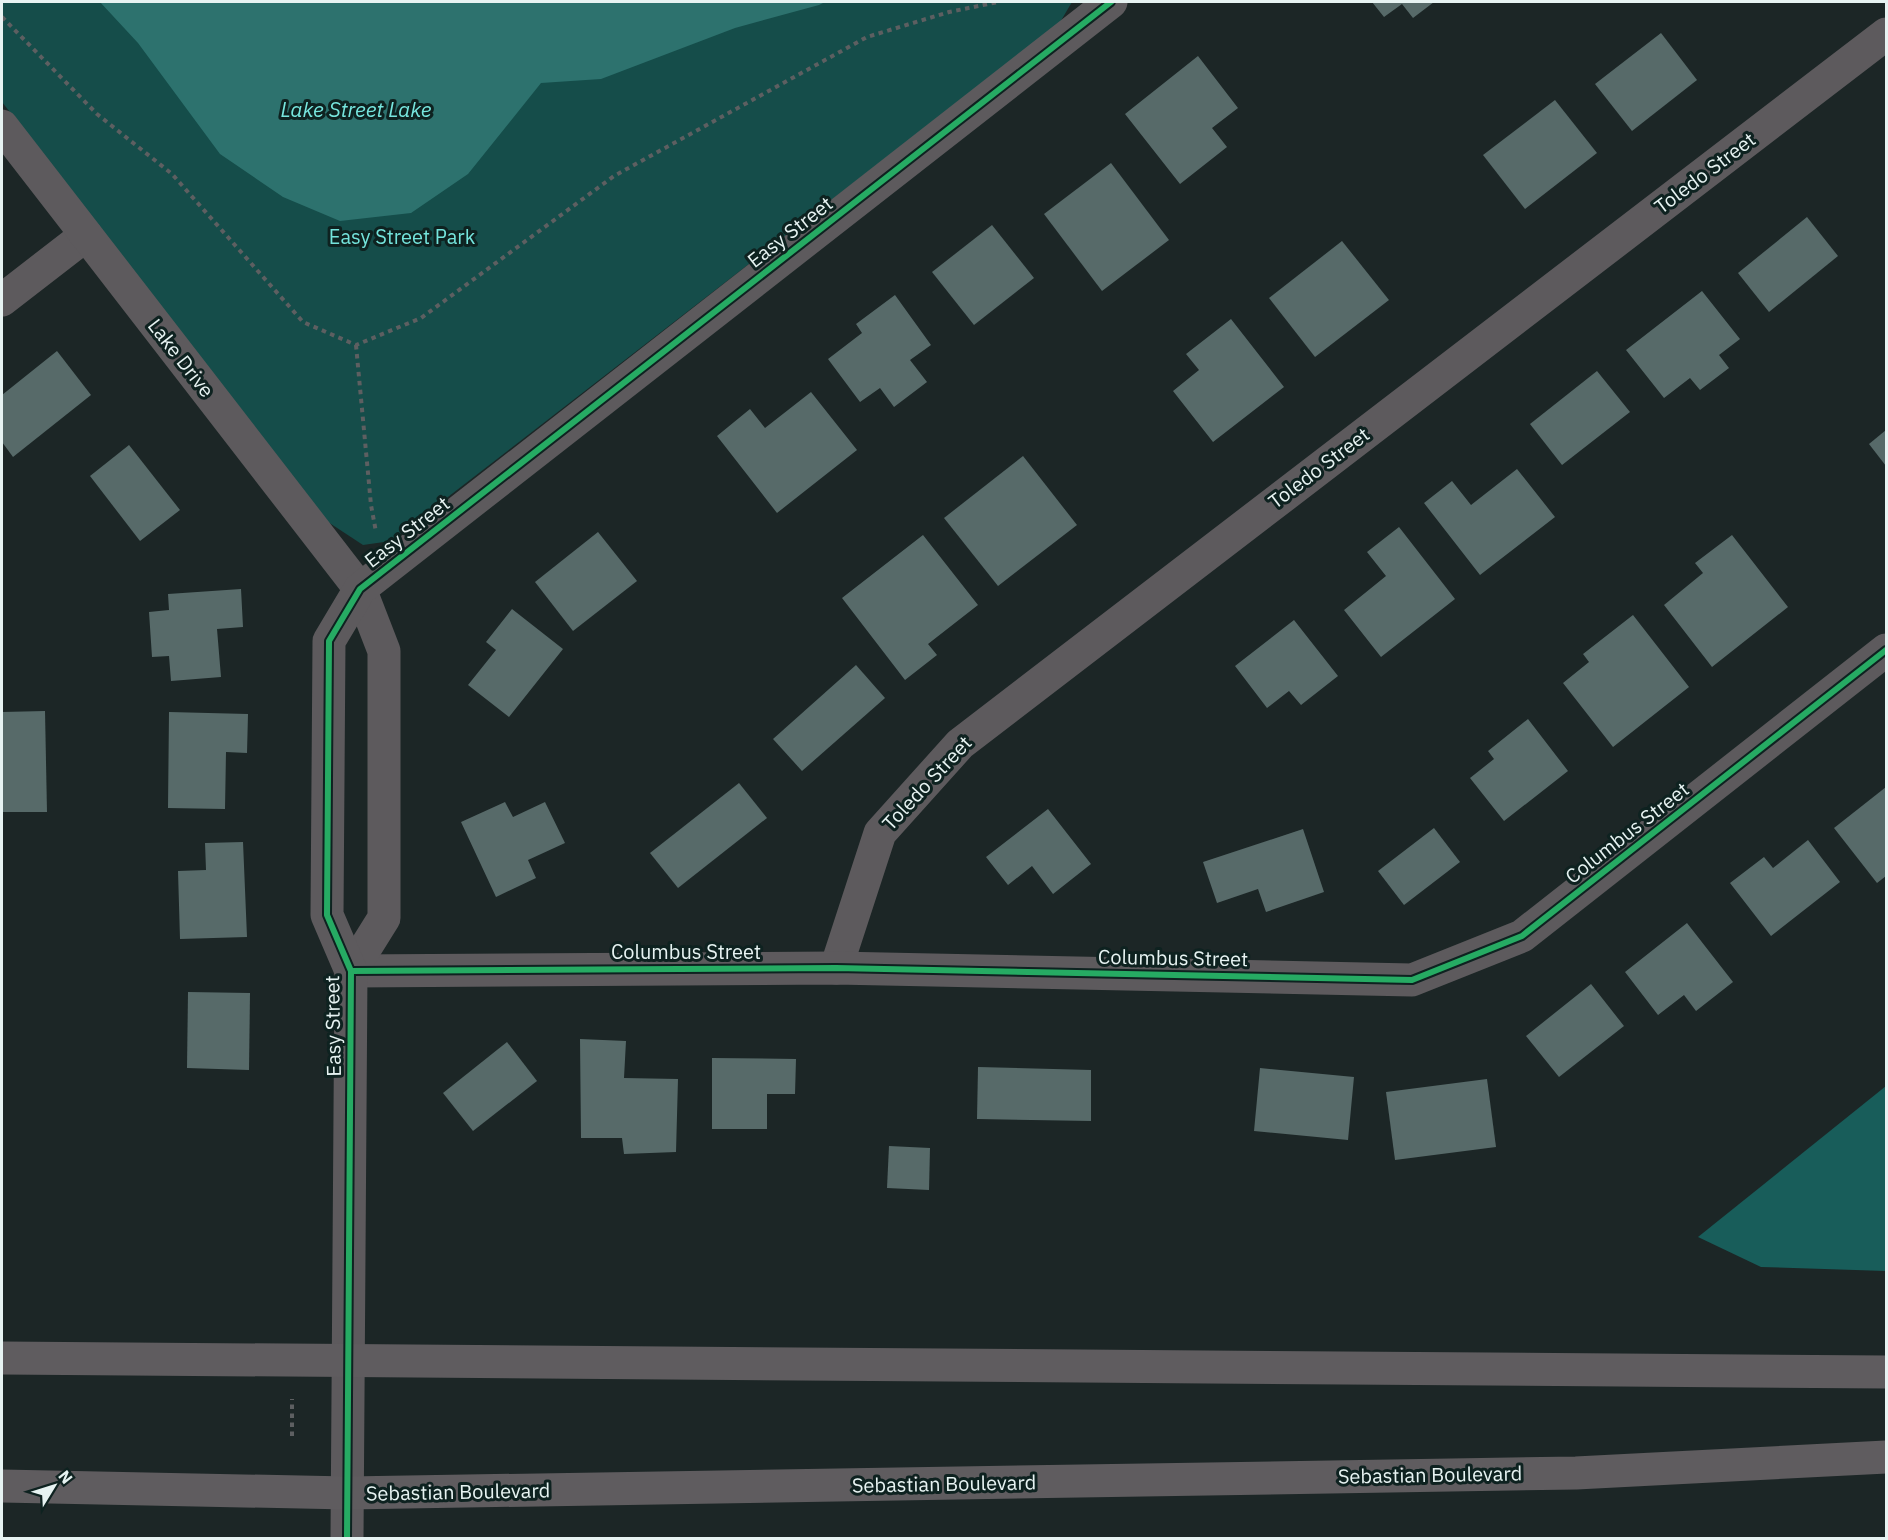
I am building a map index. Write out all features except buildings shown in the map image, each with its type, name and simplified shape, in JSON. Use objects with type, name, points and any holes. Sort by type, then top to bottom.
[{"type":"main road","points":[[2,1358],[1887,1372]]},
{"type":"main road","name":"Sebastian Boulevard","points":[[2,1486],[348,1493],[1564,1473],[1887,1457]]},
{"type":"street","name":"Easy Street","points":[[347,1539],[351,971],[327,915],[329,641],[360,589],[1111,2]]},
{"type":"street","name":"Toledo Street","points":[[836,968],[880,833],[960,744],[1887,34]]},
{"type":"street","name":"Lake Drive","points":[[2,126],[360,589]]},
{"type":"street","points":[[2,300],[86,236]]},
{"type":"street","name":"Easy Street","points":[[351,971],[384,918],[384,651],[360,589]]},
{"type":"street","name":"Columbus Street","points":[[351,971],[836,968],[1412,980],[1522,936],[1887,650]]},
{"type":"path","points":[[2,17],[97,114],[172,174],[303,322],[356,345],[421,318],[614,176],[857,42],[950,12],[998,2]]},
{"type":"path","points":[[356,345],[371,506],[376,534]]},
{"type":"path","points":[[292,1399],[292,1436]]},
{"type":"green space","name":"Easy Street Park","points":[[2,2],[1072,2],[1059,24],[391,541],[363,545],[328,522],[2,102]]},
{"type":"shaded area","points":[[1886,1086],[1886,1271],[1761,1267],[1698,1237]]},
{"type":"water","name":"Lake Street Lake","points":[[100,2],[825,2],[735,28],[601,79],[541,83],[468,174],[411,213],[340,221],[283,197],[220,154],[138,43]]},
{"type":"cycle path","points":[[347,1538],[351,971],[327,915],[329,641],[360,589],[1111,2]]},
{"type":"cycle path","points":[[351,971],[836,968],[1412,980],[1522,936],[1886,650]]}]
